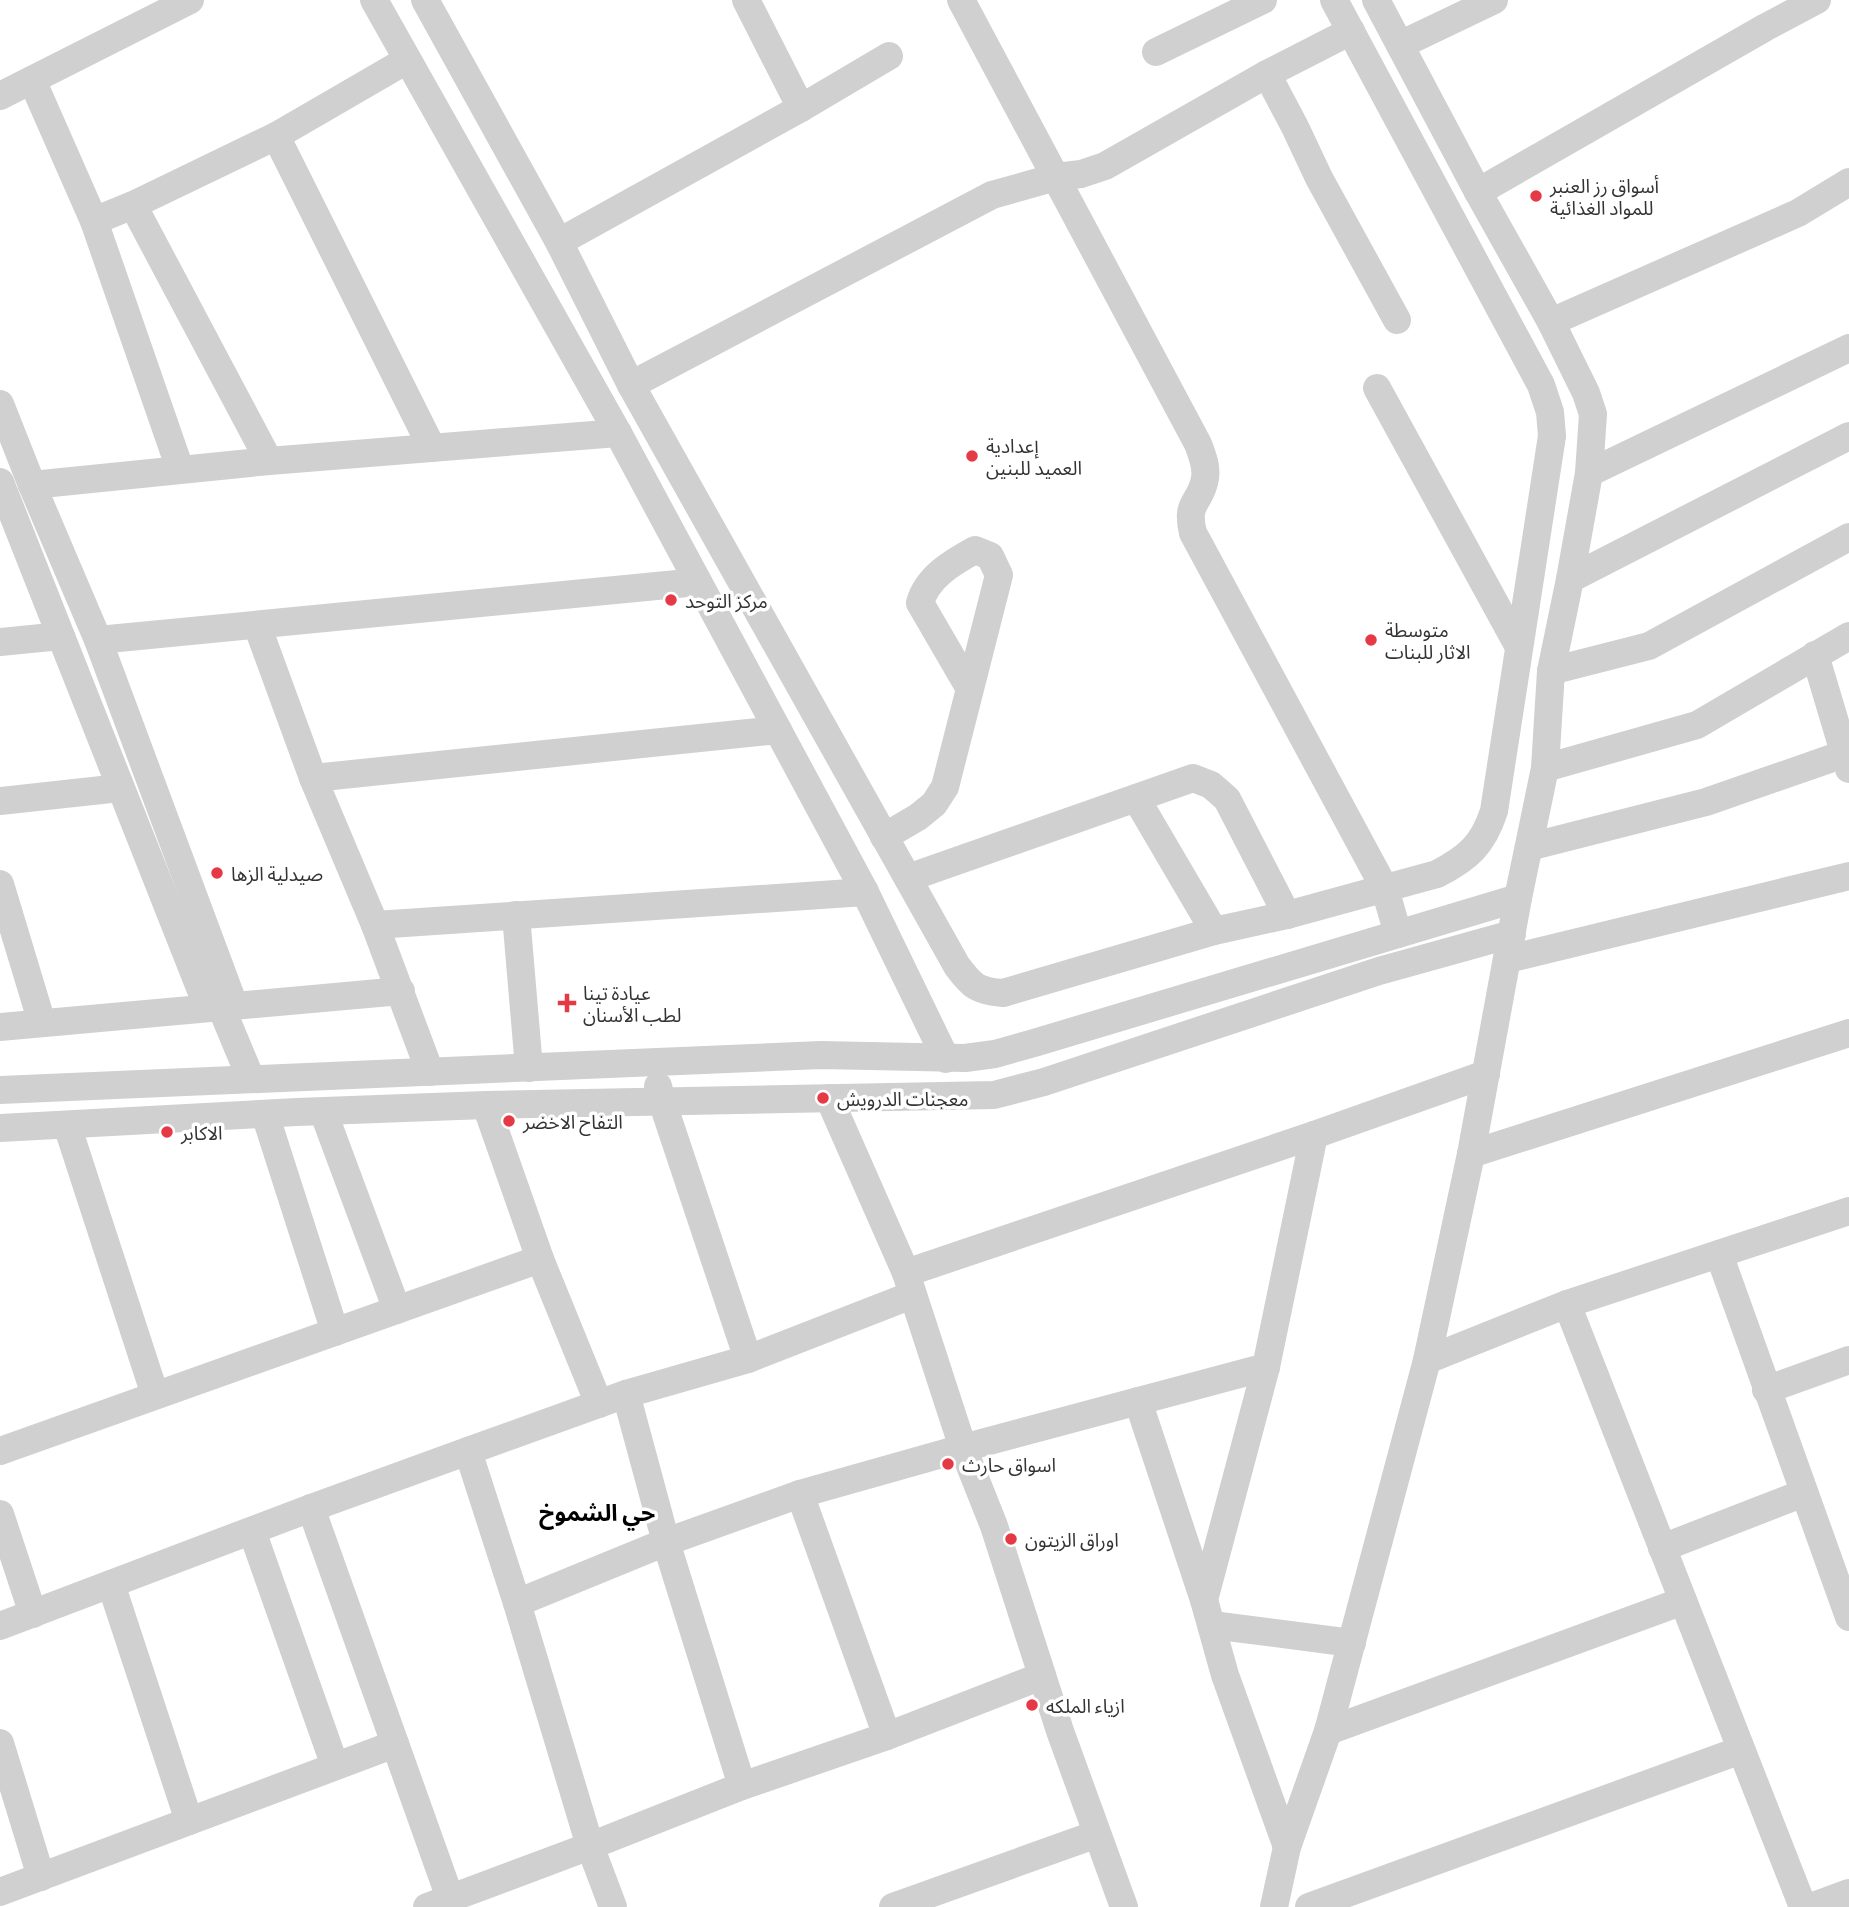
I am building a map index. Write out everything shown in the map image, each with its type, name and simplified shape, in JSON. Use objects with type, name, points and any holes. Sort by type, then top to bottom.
[{"type":"street","points":[[0,96],[190,0]]},
{"type":"street","points":[[374,0],[618,433],[865,892],[946,1059]]},
{"type":"street","points":[[425,0],[559,243],[631,384],[957,966],[971,985],[985,992],[1003,993],[1214,931],[1287,915],[1437,874],[1457,864],[1474,850],[1487,831],[1494,811],[1552,436],[1550,412],[1541,384],[1334,0]]},
{"type":"street","points":[[746,0],[801,108]]},
{"type":"street","points":[[961,0],[1198,444],[1206,468],[1205,481],[1191,507],[1189,519],[1193,533],[1385,889],[1398,934]]},
{"type":"street","points":[[1157,52],[1263,0]]},
{"type":"street","points":[[1274,1907],[1287,1847],[1328,1731],[1427,1360],[1471,1154],[1545,768],[1550,671],[1589,473],[1593,414],[1586,393],[1551,322],[1376,0]]},
{"type":"street","points":[[1400,45],[1494,0]]},
{"type":"street","points":[[1478,192],[1817,0]]},
{"type":"street","points":[[631,384],[992,195],[1105,166],[1267,74],[1351,31]]},
{"type":"street","points":[[559,243],[889,56]]},
{"type":"street","points":[[94,221],[276,136],[407,60]]},
{"type":"street","points":[[1267,74],[1296,127],[1319,178],[1397,320]]},
{"type":"street","points":[[32,80],[94,221],[180,469]]},
{"type":"street","points":[[276,136],[432,448]]},
{"type":"street","points":[[1551,322],[1798,213],[1849,182]]},
{"type":"street","points":[[133,205],[269,461]]},
{"type":"street","points":[[1589,473],[1849,348]]},
{"type":"street","points":[[1377,388],[1519,647]]},
{"type":"street","points":[[0,404],[98,640],[126,716],[221,1007]]},
{"type":"street","points":[[32,485],[269,461],[618,433]]},
{"type":"street","points":[[1570,579],[1849,436]]},
{"type":"street","points":[[0,482],[121,788],[251,1079]]},
{"type":"street","points":[[1550,671],[1649,646],[1849,537]]},
{"type":"street","points":[[98,640],[698,582]]},
{"type":"street","points":[[257,625],[313,778],[401,991],[430,1072]]},
{"type":"street","points":[[0,642],[61,636]]},
{"type":"street","points":[[1545,768],[1697,725],[1849,636]]},
{"type":"street","points":[[1529,847],[1706,802],[1846,761],[1841,712],[1815,655]]},
{"type":"street","points":[[884,837],[934,804],[945,787],[970,689]]},
{"type":"street","points":[[97,727],[126,716]]},
{"type":"street","points":[[313,778],[778,730]]},
{"type":"street","points":[[908,878],[1192,778],[1211,785],[1227,799],[1287,915]]},
{"type":"street","points":[[0,801],[121,788]]},
{"type":"street","points":[[1136,798],[1214,931]]},
{"type":"street","points":[[0,1128],[486,1105],[994,1095],[1044,1082],[1379,971],[1510,947],[1849,876]]},
{"type":"street","points":[[0,884],[42,1023]]},
{"type":"street","points":[[374,925],[865,892]]},
{"type":"street","points":[[0,1090],[821,1055],[965,1058],[995,1054],[1518,898]]},
{"type":"street","points":[[516,915],[529,1068]]},
{"type":"street","points":[[0,1027],[401,991]]},
{"type":"street","points":[[1471,1154],[1849,1033]]},
{"type":"street","points":[[653,1062],[662,1101],[748,1359]]},
{"type":"street","points":[[0,1626],[311,1508],[626,1394],[748,1359],[909,1284],[1486,1074]]},
{"type":"street","points":[[830,1098],[909,1284],[963,1448],[994,1526],[1042,1676],[1124,1907]]},
{"type":"street","points":[[486,1105],[540,1259],[598,1404]]},
{"type":"street","points":[[323,1111],[397,1310]]},
{"type":"street","points":[[264,1114],[334,1332]]},
{"type":"street","points":[[67,1125],[155,1395]]},
{"type":"street","points":[[1208,1613],[1266,1367],[1314,1135]]},
{"type":"street","points":[[1427,1360],[1567,1304],[1849,1211]]},
{"type":"street","points":[[1718,1254],[1849,1617]]},
{"type":"street","points":[[0,1451],[540,1259]]},
{"type":"street","points":[[1567,1304],[1803,1907]]},
{"type":"street","points":[[1766,1390],[1849,1360]]},
{"type":"street","points":[[517,1603],[666,1542],[800,1494],[1266,1367]]},
{"type":"street","points":[[626,1394],[666,1542],[741,1786]]},
{"type":"street","points":[[1138,1401],[1208,1613],[1225,1675],[1287,1847]]},
{"type":"street","points":[[468,1451],[590,1846],[613,1907]]},
{"type":"street","points":[[1662,1548],[1804,1493]]},
{"type":"street","points":[[800,1494],[887,1736]]},
{"type":"street","points":[[311,1508],[395,1744],[438,1903],[741,1786],[887,1736],[1042,1676]]},
{"type":"street","points":[[0,1514],[33,1614]]},
{"type":"street","points":[[252,1531],[335,1766]]},
{"type":"street","points":[[111,1584],[189,1821]]},
{"type":"street","points":[[1328,1731],[1683,1601]]},
{"type":"street","points":[[1208,1613],[1352,1643]]},
{"type":"street","points":[[0,1743],[41,1877]]},
{"type":"street","points":[[0,1892],[395,1744]]},
{"type":"street","points":[[1309,1907],[1741,1749]]},
{"type":"street","points":[[893,1907],[1097,1834]]},
{"type":"street","points":[[1811,1907],[1849,1893]]},
{"type":"place","name":"أسواق رز العنبر للمواد الغذائية","points":[[1536,196]]},
{"type":"place","name":"إعدادية العميد للبنين","points":[[972,456]]},
{"type":"place","name":"مركز التوحد","points":[[671,600]]},
{"type":"place","name":"متوسطة الاثار للبنات","points":[[1371,640]]},
{"type":"place","name":"صيدلية الزها","points":[[217,873]]},
{"type":"place","name":"عيادة تينا لطب الأسنان","points":[[567,1003]]},
{"type":"place","name":"معجنات الدرويش","points":[[823,1098]]},
{"type":"place","name":"التفاح الاخضر","points":[[509,1121]]},
{"type":"place","name":"الاكابر","points":[[167,1132]]},
{"type":"place","name":"اسواق حارث","points":[[948,1464]]},
{"type":"place","name":"اوراق الزيتون","points":[[1011,1539]]},
{"type":"place","name":"ازياء الملكه","points":[[1032,1705]]},
{"type":"district","name":"حي الشموخ","points":[[597,1512]]}]
